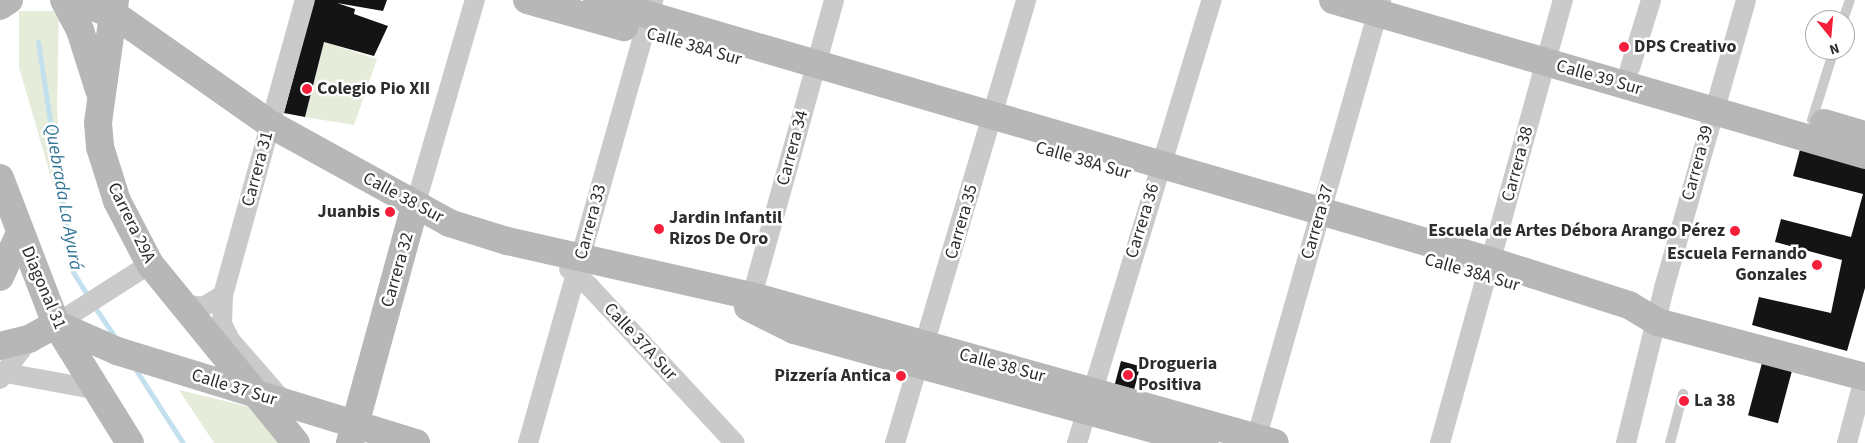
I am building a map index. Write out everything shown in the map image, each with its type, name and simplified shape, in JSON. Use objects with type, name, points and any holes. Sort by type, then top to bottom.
[{"type":"street","points":[[0,6],[9,0]]},
{"type":"street","name":"Carrera 31","points":[[286,404],[227,336],[221,314],[223,295],[305,0]]},
{"type":"street","name":"Carrera 32","points":[[352,434],[415,206],[475,0]]},
{"type":"street","name":"Calle 38A Sur","points":[[527,0],[649,16]]},
{"type":"street","name":"Calle 38A Sur","points":[[597,0],[813,73],[990,126],[1489,269],[1629,306],[1648,318],[1865,376]]},
{"type":"street","name":"Carrera 34","points":[[740,295],[813,73],[834,0]]},
{"type":"street","name":"Carrera 35","points":[[895,443],[1026,0]]},
{"type":"street","name":"Carrera 36","points":[[1077,443],[1157,173],[1212,0]]},
{"type":"street","name":"Calle 39 Sur","points":[[1333,0],[1383,4],[1715,102],[1812,120],[1865,135]]},
{"type":"street","name":"Carrera 38","points":[[1440,443],[1563,0]]},
{"type":"street","points":[[1630,68],[1651,0]]},
{"type":"street","name":"Carrera 39","points":[[1626,443],[1648,318],[1746,0]]},
{"type":"street","points":[[96,3],[86,45],[100,96]]},
{"type":"street","name":"Calle 38 Sur","points":[[96,3],[270,124],[415,206],[480,234],[540,247],[580,266],[740,295],[794,330],[922,356],[1089,401],[1262,441]]},
{"type":"street","name":"Carrera 29A","points":[[96,3],[100,147],[106,172],[144,270],[182,304],[259,395],[296,443]]},
{"type":"street","name":"Carrera 37","points":[[1262,441],[1319,219],[1383,4]]},
{"type":"street","name":"Carrera 33","points":[[528,443],[580,266],[649,16]]},
{"type":"street","name":"Calle 39 Sur","points":[[1548,54],[1630,68],[1715,102],[1865,155]]},
{"type":"street","name":"Diagonal 31","points":[[2,193],[56,324],[99,390],[130,443]]},
{"type":"street","points":[[0,277],[20,233]]},
{"type":"street","name":"Calle 37A Sur","points":[[580,266],[735,443]]},
{"type":"street","points":[[0,346],[29,339],[144,270]]},
{"type":"street","points":[[182,304],[203,307],[223,295]]},
{"type":"street","name":"Calle 37 Sur","points":[[56,324],[117,351],[286,404],[352,434],[416,443]]},
{"type":"street","points":[[29,339],[3,376],[99,390]]},
{"type":"street","points":[[1847,443],[1865,376]]},
{"type":"street","name":"Calle 38 Sur","points":[[1089,401],[1205,443]]},
{"type":"lane","points":[[1812,120],[1831,60]]},
{"type":"lane","points":[[1670,443],[1683,394]]},
{"type":"green space","points":[[19,11],[59,11],[57,111],[68,236],[19,67]]},
{"type":"green space","points":[[324,42],[377,59],[354,125],[305,117]]},
{"type":"green space","points":[[179,390],[250,407],[279,443],[214,443]]},
{"type":"building","points":[[314,0],[387,0],[383,11],[337,3],[355,9],[354,14],[388,26],[374,56],[324,42],[305,117],[284,113]]},
{"type":"building","points":[[1801,146],[1865,162],[1865,288],[1847,351],[1752,325],[1759,297],[1831,313],[1842,260],[1775,242],[1781,219],[1851,237],[1863,194],[1793,176]]},
{"type":"building","name":"Drogueria Positiva","points":[[1121,361],[1140,366],[1134,389],[1115,384]]},
{"type":"building","points":[[1762,363],[1792,371],[1778,423],[1748,415]]},
{"type":"waterway","name":"Quebrada La Ayurá","points":[[38,42],[73,272],[90,299]]},
{"type":"waterway","name":"Quebrada La Ayurá","points":[[94,306],[116,339]]},
{"type":"waterway","name":"Quebrada La Ayurá","points":[[134,367],[183,443]]},
{"type":"place","name":"DPS Creativo","points":[[1624,47]]},
{"type":"place","name":"Colegio Pio XII","points":[[307,89]]},
{"type":"place","name":"Juanbis","points":[[390,212]]},
{"type":"place","name":"Jardin Infantil Rizos De Oro","points":[[659,229]]},
{"type":"place","name":"Escuela de Artes Débora Arango Pérez","points":[[1735,231]]},
{"type":"place","name":"Escuela Fernando Gonzales","points":[[1817,265]]},
{"type":"place","name":"Drogueria Positiva","points":[[1128,375]]},
{"type":"place","name":"Pizzería Antica","points":[[901,376]]},
{"type":"place","name":"La 38","points":[[1684,401]]}]
